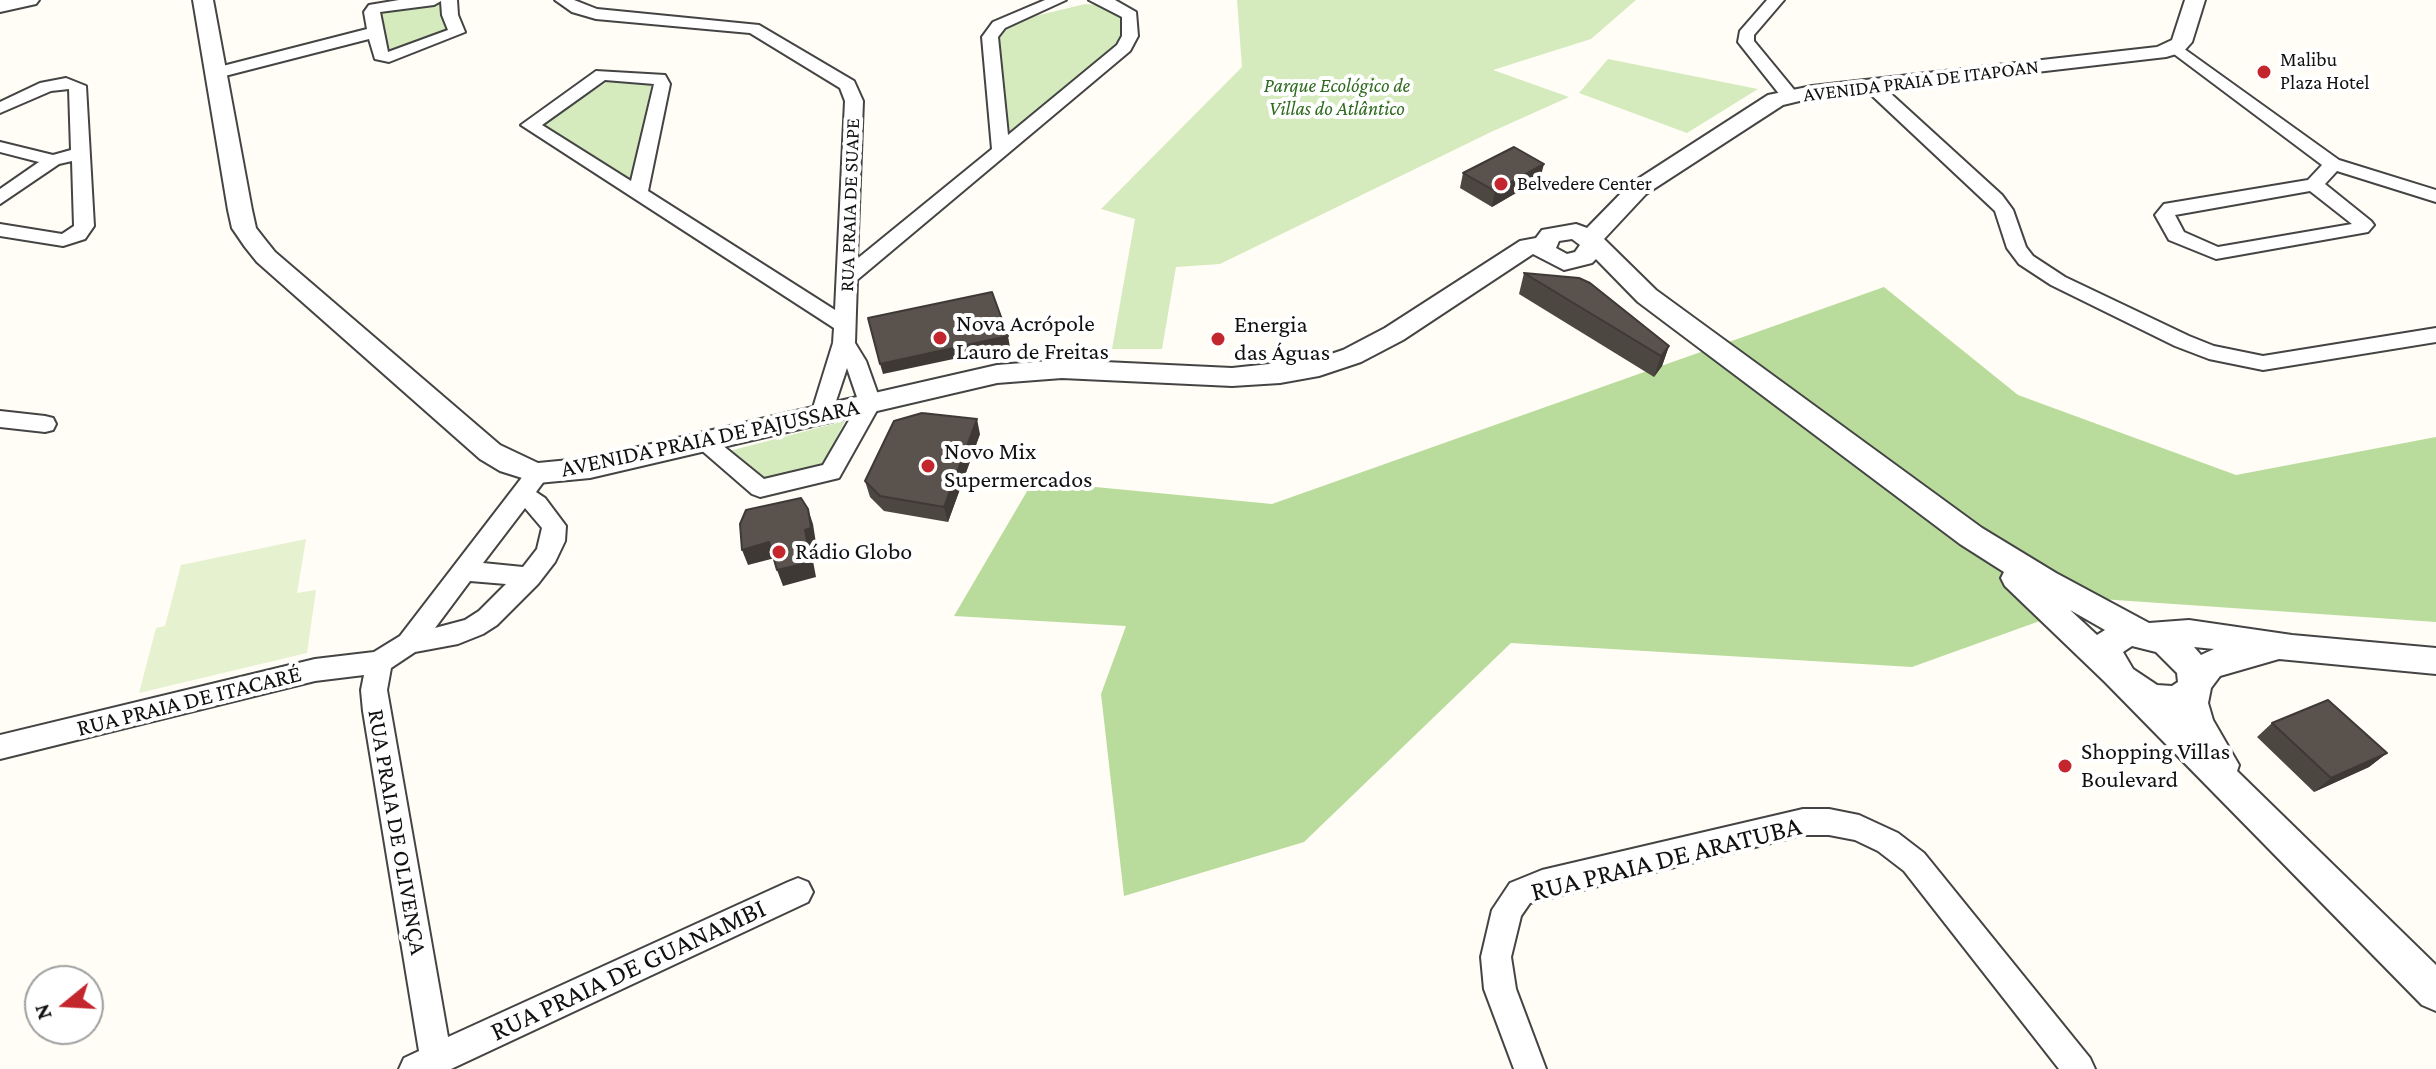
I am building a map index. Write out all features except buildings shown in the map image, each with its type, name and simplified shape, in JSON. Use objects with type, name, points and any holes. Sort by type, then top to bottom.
[{"type":"street","points":[[0,6],[29,0]]},
{"type":"street","points":[[434,0],[375,8],[372,12],[381,55],[385,57],[454,35],[457,30],[450,15],[449,0]]},
{"type":"street","name":"RUA PRAIA DE SUAPE","points":[[563,0],[578,9],[596,14],[753,28],[766,33],[848,85],[854,101],[844,334],[822,414]]},
{"type":"street","points":[[1001,152],[990,37],[999,25],[1058,0]]},
{"type":"street","points":[[847,278],[1001,152],[1128,42],[1130,15],[1116,5],[1097,0]]},
{"type":"street","points":[[1776,0],[1746,34],[1746,42],[1790,96]]},
{"type":"street","points":[[2195,0],[2182,42],[2176,48],[2333,164],[2436,196]]},
{"type":"street","name":"AVENIDA PRAIA DE PAJUSSARA","points":[[201,3],[217,73],[240,210],[244,228],[254,242],[266,257],[490,452],[510,464],[538,473],[590,468],[968,380],[1027,370],[1232,377],[1280,374],[1319,367],[1352,356],[1380,341],[1529,246],[1543,245],[1551,235],[1584,237]]},
{"type":"street","points":[[217,73],[376,32]]},
{"type":"street","name":"AVENIDA PRAIA DE ITAPOAN","points":[[1584,237],[1638,189],[1767,105],[1790,96],[2139,56],[2176,48]]},
{"type":"street","points":[[638,193],[662,84],[659,79],[602,75],[530,125],[638,193],[844,334]]},
{"type":"street","points":[[0,108],[35,90],[77,86],[84,226],[78,235],[55,240],[0,230]]},
{"type":"street","points":[[1872,86],[1995,199],[2004,210],[2017,248],[2026,260],[2058,281],[2182,341],[2209,352],[2263,363],[2436,335]]},
{"type":"street","points":[[0,147],[53,160]]},
{"type":"street","points":[[0,198],[53,160],[80,153]]},
{"type":"street","points":[[2314,185],[2364,225],[2216,253],[2176,236],[2165,215],[2165,211],[2171,208],[2314,185],[2333,164]]},
{"type":"street","points":[[1567,262],[1588,254],[1584,237]]},
{"type":"street","points":[[1584,237],[1647,296],[1971,536],[2045,582],[2145,635],[2167,643],[2182,655],[2193,669],[2191,703],[2198,724],[2246,804]]},
{"type":"street","points":[[1543,245],[1548,256],[1605,273],[1647,296]]},
{"type":"street","name":"AVENIDA PRAIA DE PAJUSSARA","points":[[1466,288],[1531,265],[1567,262]]},
{"type":"street","name":"RUA PRAIA DE SUAPE","points":[[844,334],[870,403]]},
{"type":"street","points":[[703,442],[760,488],[823,475],[836,466],[870,403]]},
{"type":"street","points":[[0,419],[45,424]]},
{"type":"street","points":[[379,662],[409,643],[538,473]]},
{"type":"street","points":[[409,643],[458,634],[474,627],[488,618],[529,577],[546,555],[553,541],[554,526],[537,504],[522,495]]},
{"type":"street","points":[[1971,536],[2118,676],[2436,992]]},
{"type":"street","points":[[465,571],[529,577]]},
{"type":"street","points":[[2292,648],[2230,657],[2208,667],[2186,696],[2172,700],[2154,698],[2118,676],[2107,652],[2109,643],[2128,633],[2189,633],[2292,648],[2436,661]]},
{"type":"street","name":"RUA PRAIA DE ITACARÉ","points":[[0,747],[315,670],[379,662]]},
{"type":"street","name":"RUA PRAIA DE OLIVENÇA","points":[[379,662],[374,690],[376,711],[426,1064]]},
{"type":"street","name":"RUA PRAIA DE ARATUBA","points":[[1530,1069],[1500,989],[1496,957],[1507,910],[1520,893],[1542,884],[1803,822],[1829,822],[1859,828],[1888,842],[1914,862],[2079,1069]]},
{"type":"street","name":"RUA PRAIA DE GUANAMBI","points":[[426,1064],[798,892]]},
{"type":"green space","name":"Parque Ecológico de Villas do Atlântico","points":[[1237,0],[1636,0],[1591,39],[1493,70],[1569,97],[1220,264],[1176,267],[1162,349],[1112,349],[1135,219],[1101,209],[1242,67]]},
{"type":"green space","points":[[442,4],[448,33],[389,53],[378,13]]},
{"type":"green space","points":[[1085,4],[1109,6],[1124,14],[1125,34],[1118,48],[1007,142],[998,34],[1023,19]]},
{"type":"green space","points":[[1608,59],[1758,89],[1687,133],[1579,93]]},
{"type":"green space","points":[[609,81],[652,83],[631,182],[541,124]]},
{"type":"green space","points":[[1884,287],[2018,395],[2236,475],[2436,437],[2436,622],[2101,599],[1912,667],[1511,643],[1304,842],[1124,896],[1101,694],[1126,626],[954,616],[1033,481],[1272,504]]},
{"type":"green space","points":[[845,421],[822,467],[769,480],[729,451]]},
{"type":"green space","points":[[306,539],[297,593],[316,590],[307,653],[139,693],[156,628],[165,626],[181,565]]},
{"type":"place","name":"Malibu Plaza Hotel","points":[[2264,72]]},
{"type":"place","name":"Belvedere Center","points":[[1501,184]]},
{"type":"place","name":"Nova Acrópole Lauro de Freitas","points":[[940,338]]},
{"type":"place","name":"Energia das Águas","points":[[1218,339]]},
{"type":"place","name":"Novo Mix Supermercados","points":[[928,466]]},
{"type":"place","name":"Rádio Globo","points":[[779,552]]},
{"type":"place","name":"Shopping Villas Boulevard","points":[[2065,766]]}]
